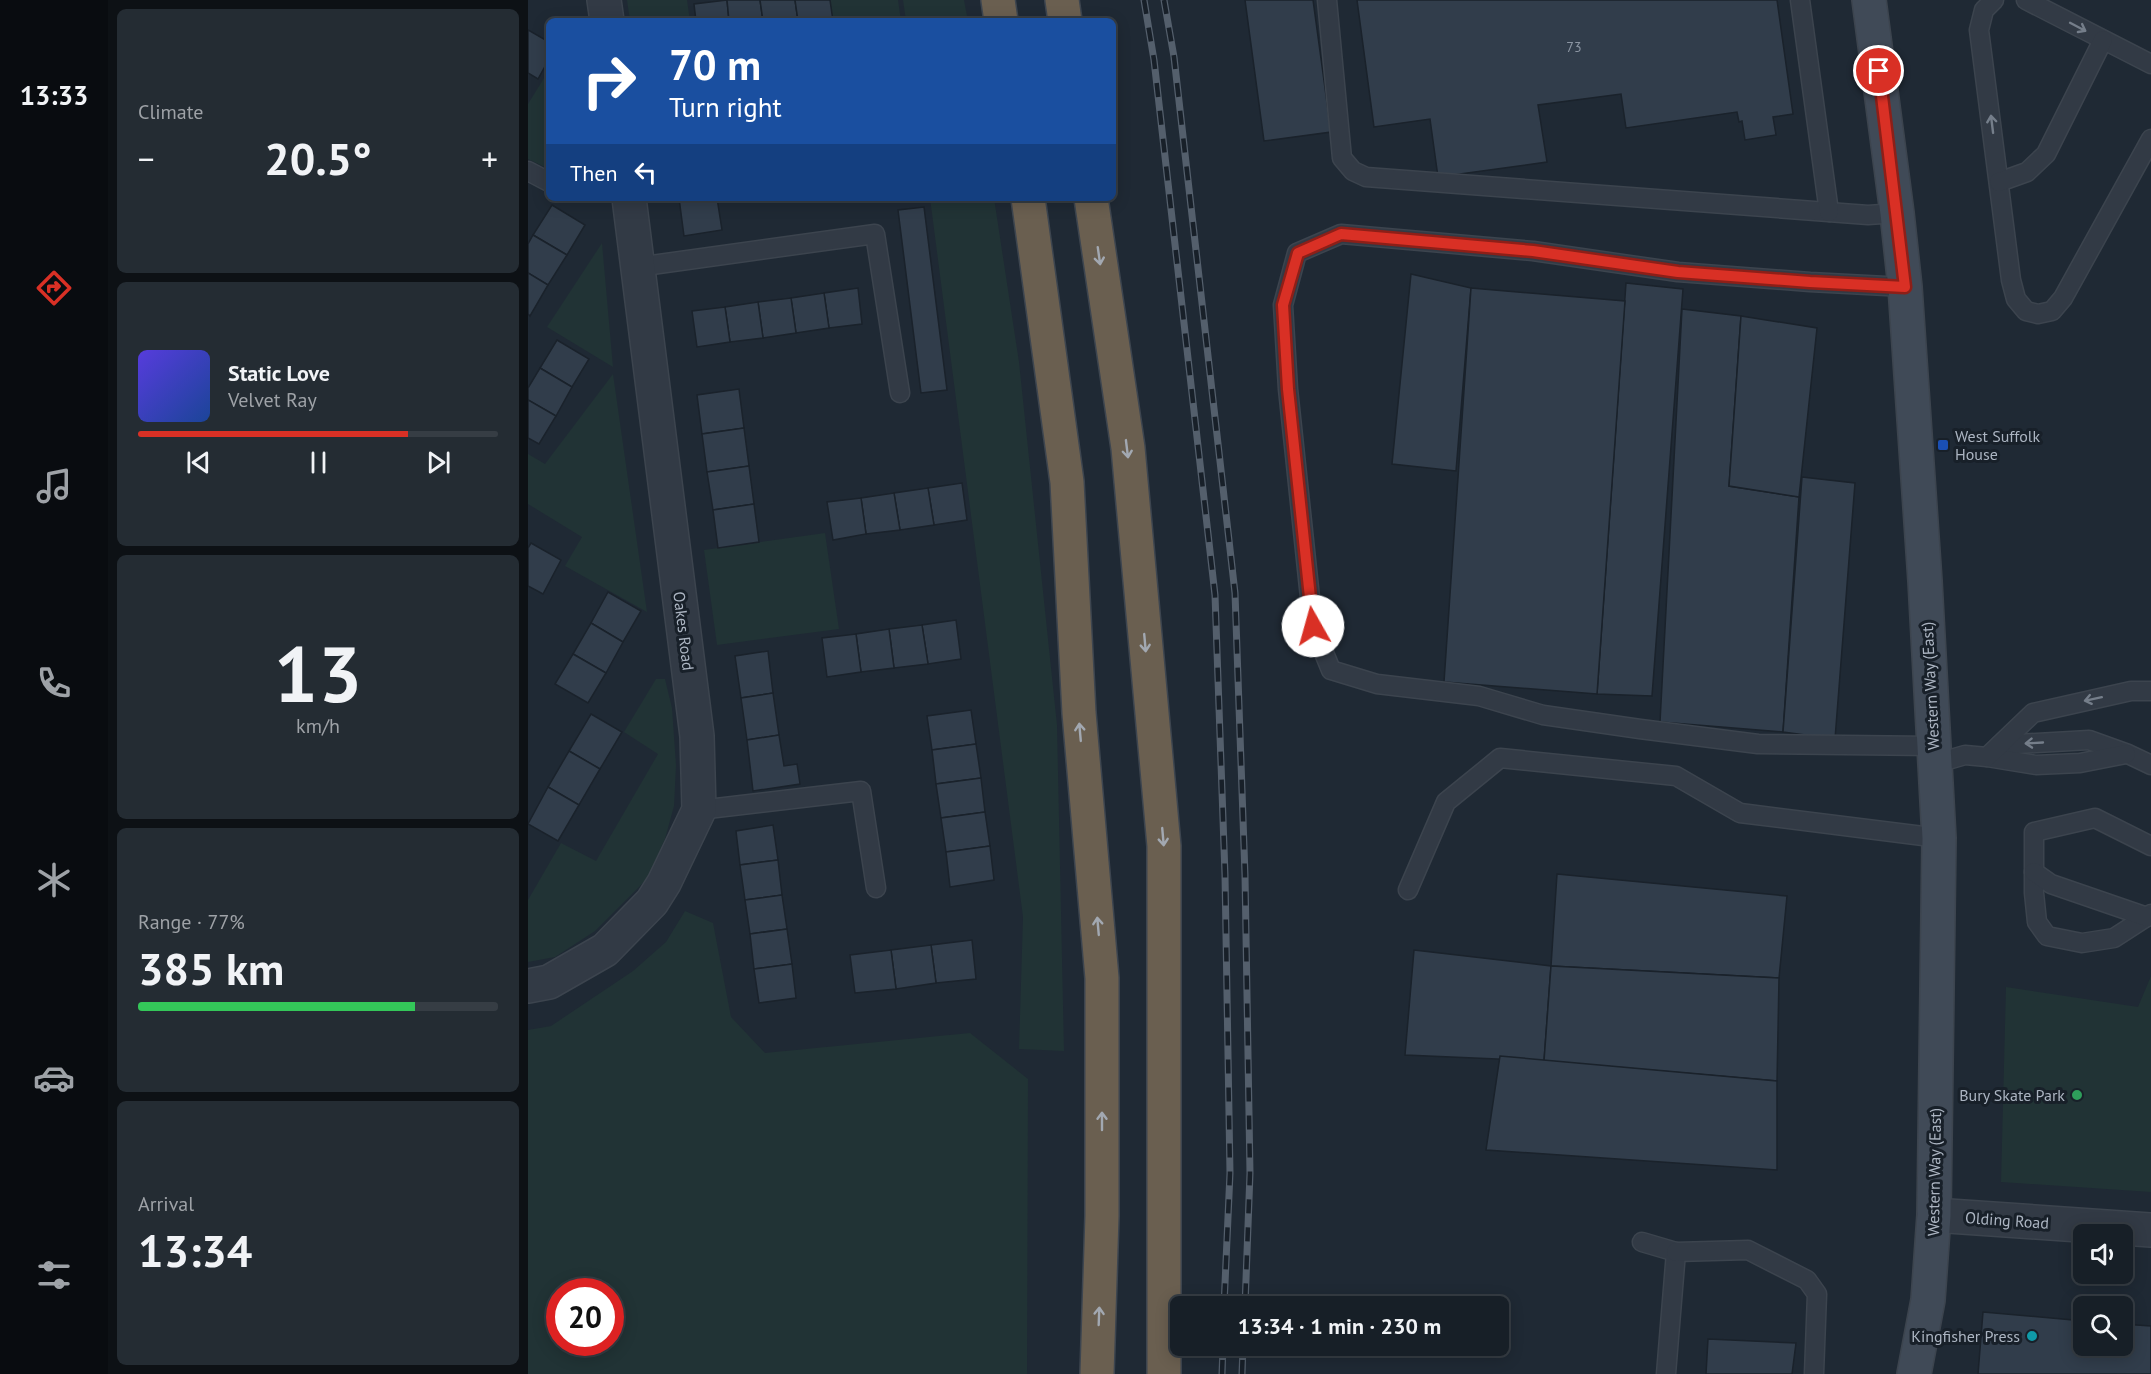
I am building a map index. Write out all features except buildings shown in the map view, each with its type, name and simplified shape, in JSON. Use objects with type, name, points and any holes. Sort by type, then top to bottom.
[{"type":"highway","points":[[998,0],[1001,18]]},
{"type":"highway","points":[[1062,0],[1065,18]]},
{"type":"highway","points":[[1028,201],[1067,482],[1078,713],[1102,978],[1102,1216],[1097,1374]]},
{"type":"highway","points":[[1091,201],[1128,448],[1164,846],[1164,1374]]},
{"type":"street","points":[[604,0],[607,18]]},
{"type":"street","name":"Western Way (East)","points":[[1869,0],[1905,287],[1925,581],[1939,838],[1934,1215],[1928,1300],[1914,1374]]},
{"type":"street","name":"Oakes Road","points":[[528,986],[549,982],[605,950],[621,934],[652,902],[699,810],[697,736],[629,201]]},
{"type":"street","name":"Olding Road","points":[[1934,1215],[2151,1230]]},
{"type":"lane","points":[[1327,0],[1342,158],[1353,171],[1366,177],[1868,215],[1897,213]]},
{"type":"lane","points":[[1800,0],[1829,212]]},
{"type":"lane","points":[[1994,0],[1984,10],[1979,30],[2012,280],[2016,299],[2026,311],[2038,314],[2052,311],[2063,298],[2151,139]]},
{"type":"lane","points":[[2026,0],[2151,64]]},
{"type":"lane","points":[[1999,182],[2027,171],[2046,154],[2103,40]]},
{"type":"lane","points":[[528,171],[546,180]]},
{"type":"lane","points":[[638,267],[875,234],[900,393]]},
{"type":"lane","points":[[1905,287],[1678,272],[1533,251],[1341,234],[1298,253],[1283,305],[1289,400],[1313,626],[1331,670],[1377,684],[1479,696],[1543,715],[1758,744],[1934,755],[1965,755],[1993,751],[2036,765],[2080,763],[2128,754],[2151,765]]},
{"type":"lane","points":[[1993,751],[2033,713],[2131,691],[2151,691]]},
{"type":"lane","points":[[1408,890],[1446,802],[1500,758],[1676,776],[1740,813],[1939,838]]},
{"type":"lane","points":[[699,810],[861,791],[876,888]]},
{"type":"lane","points":[[2149,915],[2114,938],[2082,943],[2047,936],[2037,922],[2034,832],[2095,818],[2151,846]]},
{"type":"lane","points":[[2034,872],[2051,884],[2149,915]]},
{"type":"lane","points":[[1642,1242],[1676,1252],[1748,1250],[1807,1280],[1817,1294],[1814,1374]]},
{"type":"lane","points":[[1666,1374],[1676,1252]]},
{"type":"shaded area","points":[[627,0],[687,0],[690,18],[630,18]]},
{"type":"shaded area","points":[[830,0],[898,0],[901,18],[833,18]]},
{"type":"shaded area","points":[[903,0],[964,0],[967,18],[906,18]]},
{"type":"shaded area","points":[[546,75],[546,168],[528,159],[528,104]]},
{"type":"shaded area","points":[[930,201],[994,201],[1019,362],[1057,725],[1064,1051],[1019,1049],[1023,917]]},
{"type":"shaded area","points":[[602,243],[613,367],[547,327]]},
{"type":"shaded area","points":[[613,374],[647,612],[565,566],[582,537],[528,504],[528,454],[545,464]]},
{"type":"shaded area","points":[[825,533],[839,629],[717,645],[704,550]]},
{"type":"shaded area","points":[[656,679],[665,679],[672,708],[676,765],[674,806],[665,839],[647,879],[595,931],[555,957],[528,962],[528,900],[561,843],[596,861],[658,754],[624,732]]},
{"type":"shaded area","points":[[685,911],[713,923],[731,1017],[765,1053],[970,1033],[1028,1079],[1027,1374],[528,1374],[528,1030],[551,1026],[633,971],[666,942]]},
{"type":"shaded area","name":"Bury Skate Park","points":[[2151,976],[2151,1192],[2001,1182],[2006,987],[2138,1007]]},
{"type":"railway","points":[[1144,0],[1154,60],[1215,595],[1225,875],[1230,1173],[1224,1296]]},
{"type":"railway","points":[[1164,0],[1174,57],[1235,593],[1245,875],[1250,1173],[1245,1296]]},
{"type":"railway","points":[[1222,1374],[1223,1356]]},
{"type":"railway","points":[[1242,1374],[1243,1356]]},
{"type":"place","name":"West Suffolk House","points":[[1943,445]]},
{"type":"place","name":"Bury Skate Park","points":[[2077,1095]]},
{"type":"place","name":"Kingfisher Press","points":[[2032,1336]]},
{"type":"route","points":[[1313,626],[1288,389],[1283,305],[1298,253],[1341,234],[1533,251],[1678,272],[1905,287],[1879,71]]}]
